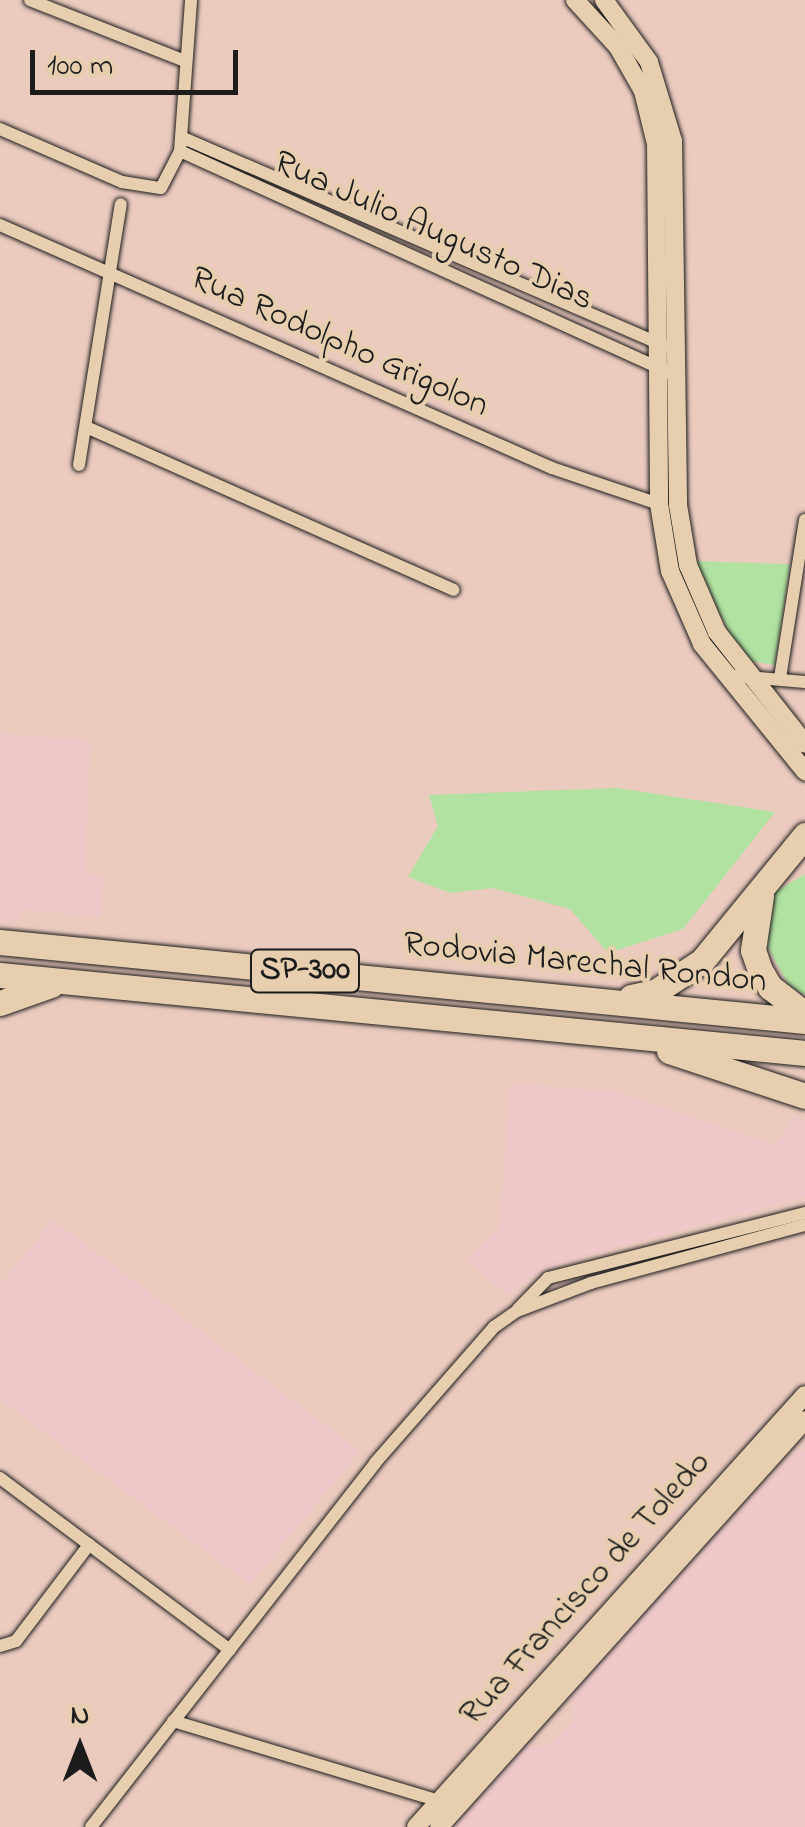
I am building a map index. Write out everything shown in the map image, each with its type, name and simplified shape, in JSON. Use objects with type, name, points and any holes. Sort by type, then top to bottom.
[{"type":"highway","points":[[610,1002],[655,992],[681,978],[793,858],[805,834]]},
{"type":"highway","points":[[762,890],[754,930],[760,970],[770,988],[805,1018]]},
{"type":"highway","name":"Rodovia Marechal Rondon","points":[[0,942],[805,1018]]},
{"type":"highway","name":"Rodovia Marechal Rondon","points":[[0,975],[84,979],[805,1053]]},
{"type":"highway","points":[[0,1003],[28,990],[84,979]]},
{"type":"highway","points":[[612,1034],[805,1096]]},
{"type":"street","points":[[30,0],[57,5],[185,61]]},
{"type":"street","points":[[0,130],[122,182],[161,188],[180,144],[191,0]]},
{"type":"street","points":[[575,0],[618,47],[650,114],[670,347],[679,377],[678,505],[688,564],[702,608],[744,673],[805,744]]},
{"type":"street","points":[[604,0],[663,92],[679,196],[670,347],[660,369],[660,504],[679,597],[724,675],[805,771]]},
{"type":"street","name":"Rua Julio Augusto Dias","points":[[180,144],[670,347]]},
{"type":"street","name":"Rua Julio Augusto Dias","points":[[180,144],[679,377]]},
{"type":"street","points":[[79,465],[121,204]]},
{"type":"street","name":"Rua Rodolpho Grigolon","points":[[0,224],[552,468],[660,504]]},
{"type":"street","points":[[86,427],[454,590]]},
{"type":"street","points":[[780,678],[805,520]]},
{"type":"street","points":[[724,675],[744,673],[805,682]]},
{"type":"street","points":[[91,1827],[440,1384],[548,1278],[805,1213]]},
{"type":"street","points":[[517,1311],[805,1225]]},
{"type":"street","points":[[700,1240],[705,1255]]},
{"type":"street","points":[[647,1252],[651,1268]]},
{"type":"street","name":"Rua Francisco de Toledo","points":[[416,1827],[805,1395]]},
{"type":"street","name":"Rua Francisco de Toledo","points":[[439,1827],[805,1420]]},
{"type":"street","points":[[0,1478],[230,1650]]},
{"type":"street","points":[[0,1646],[16,1642],[89,1545]]},
{"type":"street","points":[[173,1721],[439,1802]]},
{"type":"shaded area","points":[[0,734],[90,740],[85,874],[104,877],[100,916],[21,910],[18,921],[0,920]]},
{"type":"shaded area","points":[[510,1084],[613,1091],[776,1145],[795,1116],[805,1122],[805,1197],[577,1258],[532,1276],[510,1296],[467,1261],[500,1225]]},
{"type":"shaded area","points":[[53,1220],[360,1451],[250,1584],[0,1399],[0,1285]]},
{"type":"shaded area","points":[[796,1449],[805,1450],[805,1827],[453,1827],[524,1746],[551,1745],[575,1718],[571,1691]]},
{"type":"green space","points":[[694,561],[790,564],[775,665],[750,661],[738,650]]},
{"type":"green space","points":[[617,788],[775,812],[683,929],[608,953],[570,909],[492,888],[450,893],[408,877],[438,826],[429,795]]},
{"type":"green space","points":[[805,874],[805,995],[790,987],[764,941],[776,891]]}]
